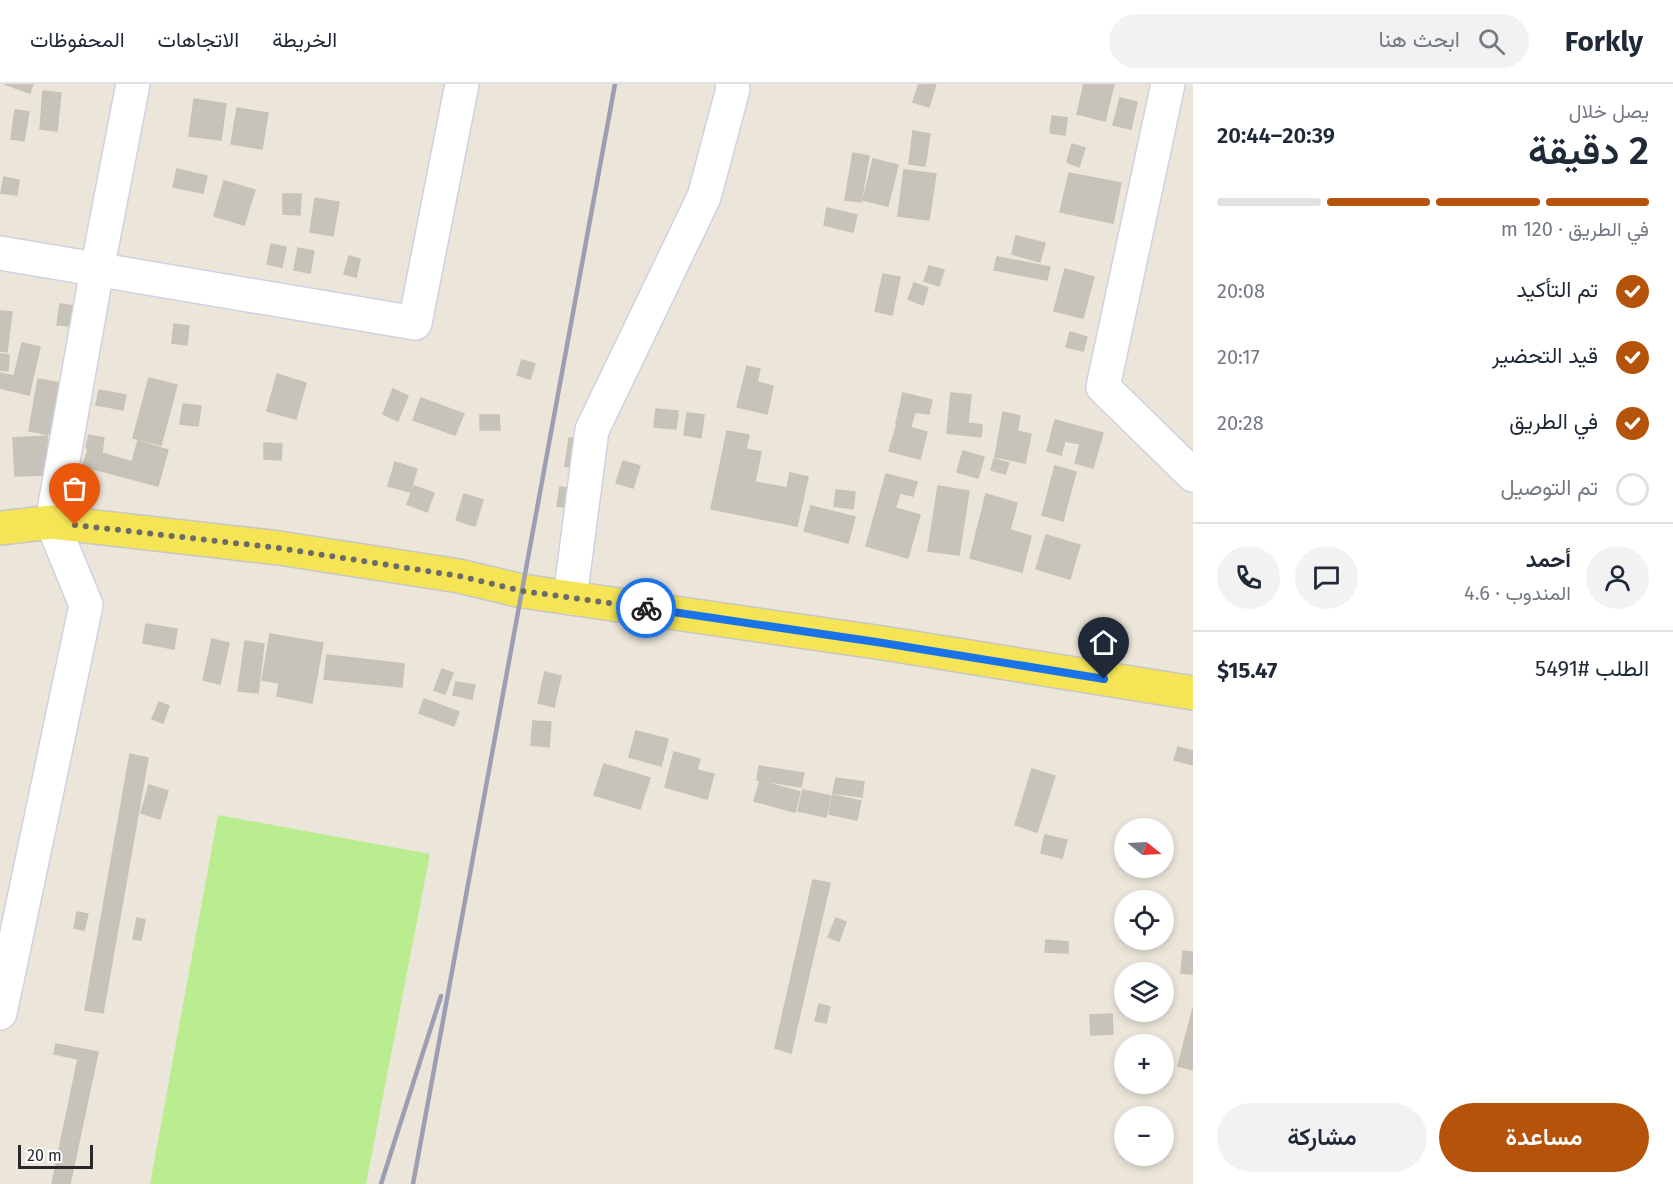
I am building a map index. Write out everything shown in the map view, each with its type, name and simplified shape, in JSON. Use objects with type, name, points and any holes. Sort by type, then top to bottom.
[{"type":"main road","points":[[0,528],[52,522],[279,548],[459,576],[522,591],[883,643],[1193,693]]},
{"type":"street","points":[[0,1013],[86,605],[52,522],[133,84]]},
{"type":"street","points":[[0,253],[415,323],[462,84]]},
{"type":"street","points":[[570,598],[592,430],[704,197],[733,89],[732,84]]},
{"type":"street","points":[[1168,84],[1103,387],[1193,475]]},
{"type":"green space","points":[[218,815],[430,854],[366,1184],[150,1184]]},
{"type":"building","points":[[4,84],[33,84],[30,93]]},
{"type":"building","points":[[919,84],[936,84],[929,107],[913,102]]},
{"type":"building","points":[[1084,84],[1114,84],[1105,121],[1077,114]]},
{"type":"building","points":[[43,91],[61,93],[57,131],[40,129]]},
{"type":"building","points":[[1120,98],[1137,102],[1131,129],[1113,125]]},
{"type":"building","points":[[194,99],[226,104],[221,140],[189,136]]},
{"type":"building","points":[[237,108],[268,113],[262,149],[231,144]]},
{"type":"building","points":[[15,110],[29,112],[24,141],[11,139]]},
{"type":"building","points":[[1052,116],[1067,118],[1065,135],[1050,133]]},
{"type":"building","points":[[913,131],[930,134],[925,166],[909,164]]},
{"type":"building","points":[[1072,144],[1085,148],[1079,167],[1067,162]]},
{"type":"building","points":[[853,153],[869,156],[861,202],[845,200]]},
{"type":"building","points":[[873,159],[898,165],[888,206],[863,200]]},
{"type":"building","points":[[177,169],[207,176],[203,193],[173,187]]},
{"type":"building","points":[[904,170],[936,174],[929,220],[898,216]]},
{"type":"building","points":[[1069,173],[1121,183],[1113,223],[1060,212]]},
{"type":"building","points":[[4,177],[19,180],[17,195],[1,193]]},
{"type":"building","points":[[224,181],[255,190],[244,225],[214,216]]},
{"type":"building","points":[[283,194],[301,194],[300,215],[283,214]]},
{"type":"building","points":[[315,198],[339,202],[333,236],[310,232]]},
{"type":"building","points":[[827,208],[857,215],[853,232],[824,225]]},
{"type":"building","points":[[1016,236],[1045,243],[1040,262],[1012,254]]},
{"type":"building","points":[[271,244],[286,247],[282,267],[267,264]]},
{"type":"building","points":[[298,248],[314,251],[310,273],[294,270]]},
{"type":"building","points":[[349,256],[360,259],[356,277],[344,274]]},
{"type":"building","points":[[997,257],[1050,267],[1047,280],[994,270]]},
{"type":"building","points":[[929,266],[944,270],[939,286],[924,281]]},
{"type":"building","points":[[1065,269],[1094,277],[1083,318],[1054,311]]},
{"type":"building","points":[[883,274],[900,277],[892,315],[875,311]]},
{"type":"building","points":[[914,283],[928,288],[923,305],[908,299]]},
{"type":"building","points":[[60,304],[73,306],[70,326],[57,325]]},
{"type":"building","points":[[0,311],[12,312],[7,352],[0,351]]},
{"type":"building","points":[[174,324],[189,326],[187,345],[172,343]]},
{"type":"building","points":[[1070,332],[1087,337],[1083,351],[1066,347]]},
{"type":"building","points":[[22,343],[40,347],[29,395],[0,388],[0,373],[14,376]]},
{"type":"building","points":[[0,354],[9,355],[8,371],[0,370]]},
{"type":"building","points":[[522,360],[535,364],[530,379],[517,375]]},
{"type":"building","points":[[747,366],[760,369],[757,382],[773,386],[767,414],[737,407]]},
{"type":"building","points":[[277,374],[306,383],[296,419],[267,411]]},
{"type":"building","points":[[149,378],[177,385],[161,445],[133,438]]},
{"type":"building","points":[[38,379],[61,383],[51,435],[29,431]]},
{"type":"building","points":[[393,389],[408,396],[398,421],[383,414]]},
{"type":"building","points":[[99,390],[126,395],[123,410],[96,405]]},
{"type":"building","points":[[903,393],[932,400],[929,414],[915,412],[911,426],[896,423]]},
{"type":"building","points":[[951,393],[971,395],[968,423],[982,425],[981,437],[947,433]]},
{"type":"building","points":[[421,398],[464,414],[455,435],[413,420]]},
{"type":"building","points":[[183,404],[201,406],[198,426],[180,424]]},
{"type":"building","points":[[656,409],[678,411],[676,429],[654,427]]},
{"type":"building","points":[[1003,412],[1020,416],[1017,431],[1031,434],[1025,463],[995,457]]},
{"type":"building","points":[[687,413],[704,415],[701,438],[684,435]]},
{"type":"building","points":[[480,415],[499,415],[500,430],[480,430]]},
{"type":"building","points":[[1055,420],[1103,433],[1093,468],[1075,463],[1080,444],[1065,441],[1061,455],[1047,451]]},
{"type":"building","points":[[897,424],[927,432],[920,459],[889,451]]},
{"type":"building","points":[[727,431],[749,435],[746,449],[761,452],[755,482],[787,488],[790,473],[808,477],[797,526],[711,509]]},
{"type":"building","points":[[89,435],[104,438],[102,451],[86,448]]},
{"type":"building","points":[[47,436],[49,475],[15,476],[13,438]]},
{"type":"building","points":[[569,438],[585,440],[581,468],[565,466]]},
{"type":"building","points":[[138,441],[168,450],[158,486],[83,466],[88,449],[132,462]]},
{"type":"building","points":[[264,443],[282,444],[281,460],[264,459]]},
{"type":"building","points":[[963,451],[984,457],[978,478],[957,472]]},
{"type":"building","points":[[994,459],[1009,463],[1005,474],[991,470]]},
{"type":"building","points":[[623,461],[640,466],[633,488],[616,483]]},
{"type":"building","points":[[395,462],[417,469],[410,492],[388,486]]},
{"type":"building","points":[[1055,466],[1076,472],[1063,521],[1042,515]]},
{"type":"building","points":[[886,474],[917,482],[913,496],[900,493],[895,508],[920,515],[908,558],[866,546]]},
{"type":"building","points":[[414,486],[434,493],[427,512],[407,504]]},
{"type":"building","points":[[938,486],[969,491],[959,555],[928,551]]},
{"type":"building","points":[[560,487],[577,489],[574,508],[557,506]]},
{"type":"building","points":[[836,490],[855,492],[853,509],[834,506]]},
{"type":"building","points":[[464,494],[483,500],[475,526],[456,520]]},
{"type":"building","points":[[986,494],[1017,503],[1010,530],[1031,536],[1022,572],[970,558]]},
{"type":"building","points":[[811,506],[855,517],[848,543],[804,531]]},
{"type":"building","points":[[1046,535],[1080,545],[1070,579],[1036,569]]},
{"type":"building","points":[[146,624],[177,629],[174,649],[143,643]]},
{"type":"building","points":[[270,634],[323,643],[312,703],[277,696],[279,683],[262,680]]},
{"type":"building","points":[[212,639],[229,643],[220,684],[203,680]]},
{"type":"building","points":[[245,641],[264,644],[258,693],[238,691]]},
{"type":"building","points":[[327,655],[404,664],[402,687],[324,679]]},
{"type":"building","points":[[442,669],[453,673],[445,694],[434,690]]},
{"type":"building","points":[[545,672],[561,676],[554,707],[538,703]]},
{"type":"building","points":[[456,682],[475,685],[472,699],[453,695]]},
{"type":"building","points":[[424,699],[459,712],[454,726],[419,713]]},
{"type":"building","points":[[159,702],[169,706],[163,723],[152,719]]},
{"type":"building","points":[[533,721],[551,722],[549,747],[531,745]]},
{"type":"building","points":[[636,731],[668,739],[661,766],[629,757]]},
{"type":"building","points":[[1178,747],[1193,751],[1193,765],[1174,760]]},
{"type":"building","points":[[674,752],[700,759],[697,770],[714,774],[707,799],[665,787]]},
{"type":"building","points":[[130,754],[148,758],[103,1013],[85,1010]]},
{"type":"building","points":[[604,764],[650,778],[640,809],[594,795]]},
{"type":"building","points":[[759,766],[804,773],[801,787],[757,780]]},
{"type":"building","points":[[1032,769],[1055,776],[1037,832],[1015,825]]},
{"type":"building","points":[[836,778],[864,782],[862,797],[833,793]]},
{"type":"building","points":[[760,781],[800,792],[795,812],[754,801]]},
{"type":"building","points":[[149,785],[168,791],[160,819],[141,813]]},
{"type":"building","points":[[803,790],[831,796],[826,817],[798,811]]},
{"type":"building","points":[[833,795],[861,801],[857,820],[829,814]]},
{"type":"building","points":[[1045,835],[1067,840],[1062,858],[1041,853]]},
{"type":"building","points":[[813,880],[830,883],[791,1053],[775,1048]]},
{"type":"building","points":[[77,912],[88,914],[84,930],[74,928]]},
{"type":"building","points":[[137,918],[145,920],[141,940],[133,939]]},
{"type":"building","points":[[836,918],[846,922],[839,941],[828,937]]},
{"type":"building","points":[[1046,940],[1068,942],[1068,953],[1045,952]]},
{"type":"building","points":[[1183,951],[1193,952],[1193,974],[1181,973]]},
{"type":"building","points":[[819,1004],[830,1007],[826,1023],[815,1021]]},
{"type":"building","points":[[1193,1008],[1193,1070],[1178,1066]]},
{"type":"building","points":[[1112,1014],[1113,1034],[1091,1035],[1090,1015]]},
{"type":"building","points":[[56,1044],[98,1052],[70,1184],[52,1184],[78,1059],[54,1054]]},
{"type":"railway","points":[[413,1184],[615,84]]},
{"type":"railway","points":[[381,1184],[441,996]]},
{"type":"way so far","points":[[75,525],[279,548],[459,576],[522,591],[646,608]]},
{"type":"route","points":[[646,608],[1104,679]]}]
